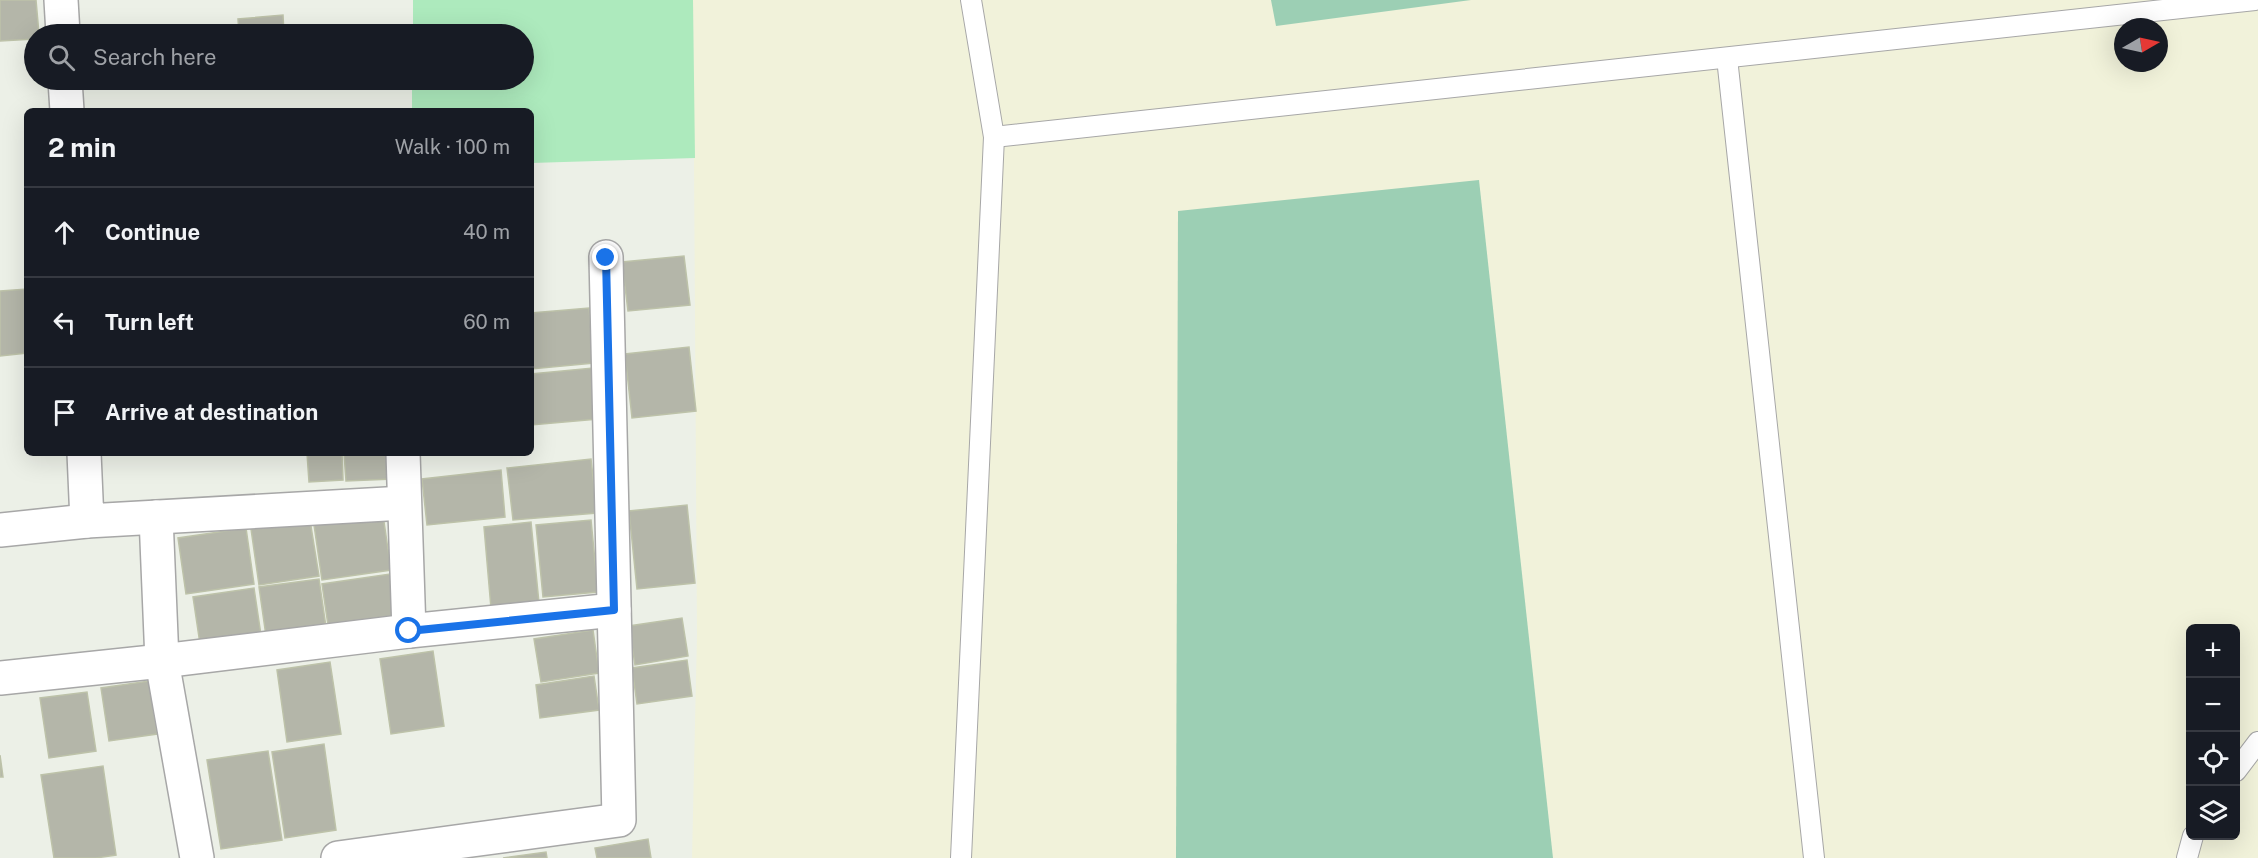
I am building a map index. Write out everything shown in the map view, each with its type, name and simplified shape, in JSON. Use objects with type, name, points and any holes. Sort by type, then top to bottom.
[{"type":"street","points":[[61,0],[62,24]]},
{"type":"street","points":[[66,90],[67,108]]},
{"type":"street","points":[[338,858],[619,820],[606,258]]},
{"type":"street","points":[[84,456],[87,520]]},
{"type":"street","points":[[403,456],[409,631]]},
{"type":"street","points":[[0,530],[87,520],[404,503]]},
{"type":"street","points":[[156,517],[162,661],[196,858]]},
{"type":"street","points":[[0,678],[614,610]]},
{"type":"lane","points":[[961,858],[994,137],[971,0]]},
{"type":"lane","points":[[994,137],[2255,0]]},
{"type":"lane","points":[[1727,58],[1814,858]]},
{"type":"lane","points":[[2240,765],[2258,742]]},
{"type":"lane","points":[[2187,858],[2192,840]]},
{"type":"shaded area","points":[[693,0],[2258,0],[2258,858],[692,858],[697,635]]},
{"type":"green space","points":[[413,0],[693,0],[695,158],[534,163],[534,108],[412,108],[412,90],[534,90],[534,24],[413,24]]},
{"type":"green space","points":[[1271,0],[1471,0],[1276,26]]},
{"type":"green space","points":[[1479,180],[1553,858],[1176,858],[1178,211]]},
{"type":"building","points":[[0,0],[36,0],[38,24],[24,24],[24,40],[0,41]]},
{"type":"building","points":[[283,15],[283,24],[238,24],[238,19]]},
{"type":"building","points":[[684,256],[690,305],[628,311],[622,262]]},
{"type":"building","points":[[24,289],[24,353],[0,356],[0,291]]},
{"type":"building","points":[[589,308],[594,363],[534,369],[534,313]]},
{"type":"building","points":[[689,347],[696,411],[632,418],[625,354]]},
{"type":"building","points":[[593,368],[598,419],[534,425],[534,374]]},
{"type":"building","points":[[307,456],[342,456],[343,480],[309,482]]},
{"type":"building","points":[[344,456],[392,456],[393,479],[346,481]]},
{"type":"building","points":[[591,459],[597,513],[513,520],[507,468]]},
{"type":"building","points":[[501,470],[505,517],[427,525],[422,479]]},
{"type":"building","points":[[687,505],[695,583],[637,589],[629,511]]},
{"type":"building","points":[[383,515],[391,570],[322,580],[314,525]]},
{"type":"building","points":[[310,520],[319,576],[259,585],[251,529]]},
{"type":"building","points":[[591,520],[598,592],[543,597],[536,525]]},
{"type":"building","points":[[531,522],[539,603],[491,608],[484,527]]},
{"type":"building","points":[[246,528],[254,584],[186,594],[178,538]]},
{"type":"building","points":[[390,574],[398,621],[329,632],[322,584]]},
{"type":"building","points":[[319,579],[326,627],[266,636],[259,587]]},
{"type":"building","points":[[254,588],[261,635],[200,644],[193,597]]},
{"type":"building","points":[[682,618],[688,656],[635,665],[629,626]]},
{"type":"building","points":[[593,630],[599,673],[541,682],[534,639]]},
{"type":"building","points":[[433,651],[444,726],[391,734],[380,659]]},
{"type":"building","points":[[687,660],[692,696],[637,704],[632,668]]},
{"type":"building","points":[[330,662],[341,734],[287,742],[277,670]]},
{"type":"building","points":[[594,676],[599,710],[540,718],[536,685]]},
{"type":"building","points":[[149,681],[157,734],[109,741],[101,688]]},
{"type":"building","points":[[87,692],[96,751],[49,758],[40,698]]},
{"type":"building","points":[[324,744],[336,830],[285,838],[272,752]]},
{"type":"building","points":[[268,751],[282,840],[221,849],[207,760]]},
{"type":"building","points":[[0,755],[3,777],[0,777]]},
{"type":"building","points":[[103,766],[116,855],[96,858],[54,858],[41,775]]},
{"type":"building","points":[[648,839],[651,858],[597,858],[595,848]]},
{"type":"building","points":[[546,852],[547,858],[503,858]]},
{"type":"route","points":[[409,631],[614,610],[606,258]]}]
